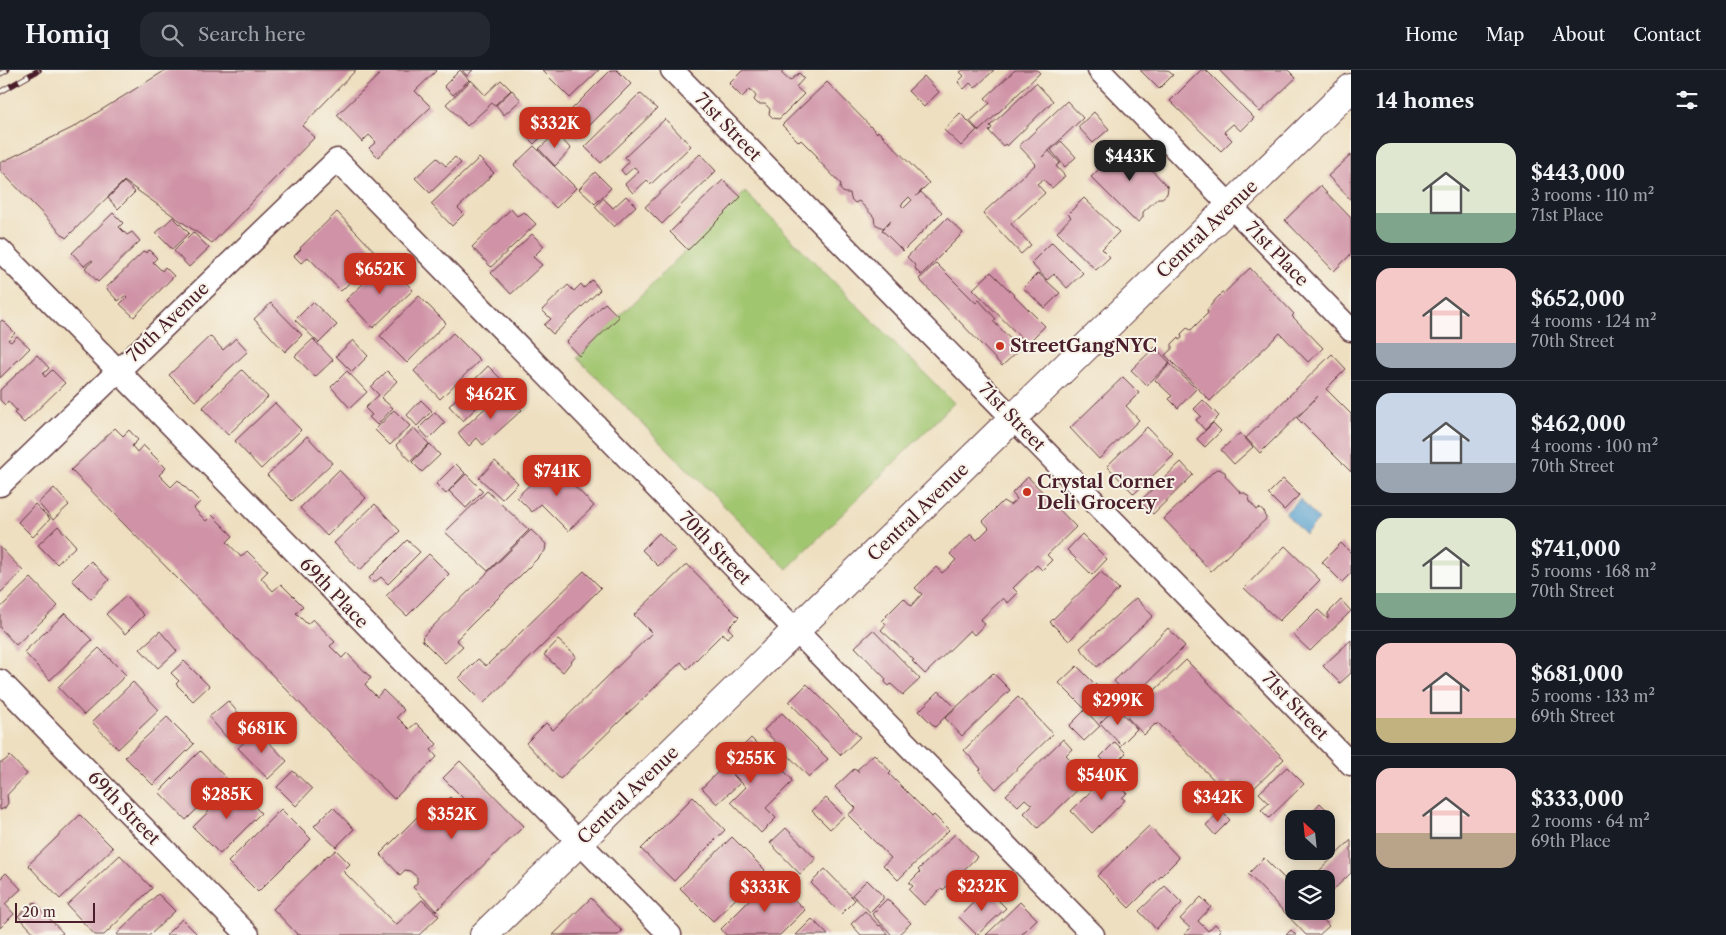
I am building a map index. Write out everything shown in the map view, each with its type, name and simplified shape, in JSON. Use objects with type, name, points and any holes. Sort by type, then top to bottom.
[{"type":"main road","name":"Central Avenue","points":[[484,935],[1351,88]]},
{"type":"street","name":"71st Street","points":[[672,70],[1351,764]]},
{"type":"street","name":"71st Place","points":[[1099,70],[1351,330]]},
{"type":"street","name":"70th Avenue","points":[[0,485],[337,160]]},
{"type":"street","name":"70th Street","points":[[337,160],[1093,935]]},
{"type":"street","name":"69th Place","points":[[0,250],[670,935]]},
{"type":"street","name":"69th Street","points":[[0,681],[248,935]]},
{"type":"green space","points":[[745,192],[954,403],[787,569],[577,358]]},
{"type":"water","points":[[1300,499],[1319,520],[1305,534],[1285,513]]},
{"type":"building","points":[[166,70],[356,70],[302,126],[315,137],[212,243],[124,181],[66,238],[0,170],[0,163],[72,128]]},
{"type":"building","points":[[384,70],[437,70],[415,91],[431,107],[378,157],[369,148],[376,142],[369,135],[362,142],[337,115]]},
{"type":"building","points":[[460,70],[469,80],[453,95],[444,86]]},
{"type":"building","points":[[462,70],[473,70],[467,76]]},
{"type":"building","points":[[542,70],[599,70],[570,98]]},
{"type":"building","points":[[611,70],[617,70],[631,84],[577,138],[560,121]]},
{"type":"building","points":[[743,70],[784,70],[781,73],[790,81],[799,73],[804,78],[796,87],[804,94],[779,119],[773,118],[769,114],[770,109],[765,104],[758,104],[754,100],[756,96],[750,89],[742,97],[729,84]]},
{"type":"building","points":[[963,70],[994,70],[975,88],[970,83],[964,89],[958,82],[964,76],[960,72]]},
{"type":"building","points":[[1015,70],[1037,70],[1040,73],[979,131],[970,121],[990,103],[985,98]]},
{"type":"building","points":[[1140,70],[1167,70],[1173,75],[1159,89]]},
{"type":"building","points":[[1201,70],[1206,70],[1254,118],[1241,131],[1233,124],[1224,132],[1232,140],[1221,151],[1170,101]]},
{"type":"building","points":[[1219,70],[1288,70],[1296,78],[1260,112]]},
{"type":"building","points":[[924,76],[939,92],[924,107],[908,91]]},
{"type":"building","points":[[471,80],[485,95],[501,80],[511,90],[495,105],[492,103],[467,126],[446,104]]},
{"type":"building","points":[[827,82],[929,183],[916,196],[921,192],[942,212],[903,251],[882,230],[891,221],[883,228],[875,224],[874,217],[859,201],[855,203],[851,199],[850,193],[844,193],[840,189],[841,184],[816,158],[818,157],[782,125]],"holes":[[[909,197],[912,200],[904,208],[901,205]]]},
{"type":"building","points":[[1036,83],[1053,101],[1007,146],[1005,144],[1003,146],[989,131],[992,128],[990,126]]},
{"type":"building","points":[[512,90],[521,100],[504,115],[496,105]]},
{"type":"building","points":[[640,93],[657,109],[601,163],[585,147]]},
{"type":"building","points":[[1067,101],[1083,118],[1042,157],[1049,151],[1060,163],[1056,166],[1065,176],[1052,188],[1043,179],[1037,184],[1045,193],[1011,224],[1031,245],[1021,254],[983,213],[1036,164],[1019,146]]},
{"type":"building","points":[[1094,112],[1109,129],[1093,143],[1078,127]]},
{"type":"building","points":[[960,113],[977,130],[961,146],[944,130]]},
{"type":"building","points":[[541,117],[551,127],[534,144],[524,134]]},
{"type":"building","points":[[665,119],[691,146],[651,184],[647,180],[633,193],[625,184],[639,171],[634,167],[625,175],[621,170],[629,162],[625,157]]},
{"type":"building","points":[[556,133],[571,149],[555,166],[539,149]]},
{"type":"building","points":[[1061,141],[1076,157],[1065,167],[1051,150]]},
{"type":"building","points":[[1126,143],[1168,187],[1167,194],[1162,198],[1158,198],[1143,212],[1143,217],[1139,222],[1133,219],[1091,177]]},
{"type":"building","points":[[534,146],[576,188],[556,208],[514,165]]},
{"type":"building","points":[[700,154],[716,171],[662,224],[645,207]]},
{"type":"building","points":[[1351,155],[1351,200],[1328,176]]},
{"type":"building","points":[[455,157],[461,163],[430,193],[415,178],[437,158],[446,166]]},
{"type":"building","points":[[479,158],[494,173],[458,208],[464,214],[452,226],[431,204]]},
{"type":"building","points":[[595,172],[611,188],[595,204],[579,189]]},
{"type":"building","points":[[723,180],[741,197],[688,250],[670,232]]},
{"type":"building","points":[[124,182],[135,192],[118,209],[108,198]]},
{"type":"building","points":[[1320,186],[1351,218],[1351,254],[1334,271],[1285,220]]},
{"type":"building","points":[[626,196],[636,206],[614,227],[595,207],[603,198],[613,208]]},
{"type":"building","points":[[1084,198],[1119,232],[1102,249],[1110,257],[1096,270],[1057,232],[1071,217],[1068,214]]},
{"type":"building","points":[[511,209],[517,216],[524,212],[536,224],[491,267],[472,247]]},
{"type":"building","points":[[337,212],[378,255],[341,291],[308,257],[301,263],[294,256]]},
{"type":"building","points":[[113,213],[123,223],[119,227],[127,235],[132,232],[140,241],[98,282],[85,268],[93,261],[84,266],[72,253]]},
{"type":"building","points":[[173,217],[189,233],[172,249],[156,233]]},
{"type":"building","points":[[947,218],[963,233],[921,275],[907,257]]},
{"type":"building","points":[[193,232],[209,248],[189,267],[174,251]]},
{"type":"building","points":[[532,234],[544,246],[533,257],[542,265],[511,294],[491,273]]},
{"type":"building","points":[[1052,242],[1083,273],[1067,288],[1054,274],[1047,280],[1031,263]]},
{"type":"building","points":[[149,250],[157,258],[153,262],[162,271],[165,267],[174,276],[134,317],[120,304],[127,297],[125,296],[118,301],[106,288],[144,251],[146,253]]},
{"type":"building","points":[[386,262],[413,290],[373,328],[346,300]]},
{"type":"building","points":[[936,263],[976,303],[979,300],[996,319],[993,321],[1020,349],[1002,366],[919,279]]},
{"type":"building","points":[[1250,268],[1323,348],[1308,362],[1280,333],[1210,401],[1165,355],[1172,349],[1172,344],[1178,338],[1179,340],[1182,338],[1181,334],[1187,328],[1191,330],[1208,313],[1207,310],[1215,300]]},
{"type":"building","points":[[991,272],[1045,326],[1027,344],[973,289]]},
{"type":"building","points":[[1038,273],[1060,293],[1045,308],[1023,288]]},
{"type":"building","points":[[592,280],[600,290],[553,334],[544,325],[551,319],[542,310],[568,285],[574,291],[581,284],[584,288]]},
{"type":"building","points":[[419,296],[446,323],[407,363],[380,336]]},
{"type":"building","points":[[313,302],[337,325],[319,343],[295,320]]},
{"type":"building","points":[[271,303],[302,335],[285,352],[254,319]]},
{"type":"building","points":[[605,303],[619,317],[579,356],[566,342]]},
{"type":"building","points":[[2,320],[15,333],[8,340],[11,342],[17,336],[30,348],[0,378],[0,322]]},
{"type":"building","points":[[453,333],[480,360],[440,399],[414,371]]},
{"type":"building","points":[[210,336],[223,350],[236,338],[248,351],[195,401],[169,375]]},
{"type":"building","points":[[313,339],[333,360],[315,377],[295,356]]},
{"type":"building","points":[[353,340],[368,356],[352,372],[336,356]]},
{"type":"building","points":[[1155,347],[1170,363],[1147,385],[1131,370]]},
{"type":"building","points":[[1332,354],[1346,369],[1326,389],[1351,414],[1351,472],[1297,418],[1318,396],[1260,453],[1246,438]]},
{"type":"building","points":[[37,355],[49,368],[43,374],[45,377],[52,370],[65,383],[24,423],[14,413],[17,411],[8,401],[5,405],[0,400],[0,390]]},
{"type":"building","points":[[1170,364],[1196,389],[1178,408],[1169,399],[1172,396],[1155,380]]},
{"type":"building","points":[[488,366],[503,381],[463,421],[449,406]]},
{"type":"building","points":[[242,370],[268,397],[228,435],[202,408]]},
{"type":"building","points":[[347,371],[367,392],[350,408],[331,387]]},
{"type":"building","points":[[387,371],[397,381],[381,398],[393,408],[377,425],[369,417],[372,415],[365,408],[379,395],[371,387]]},
{"type":"building","points":[[1123,377],[1139,393],[1126,406],[1139,420],[1099,459],[1070,428]]},
{"type":"building","points":[[504,391],[522,410],[483,445],[477,438],[469,446],[458,433]]},
{"type":"building","points":[[421,400],[432,411],[417,426],[407,415]]},
{"type":"building","points":[[1203,400],[1219,416],[1205,430],[1196,420],[1201,416],[1194,409]]},
{"type":"building","points":[[275,403],[301,430],[261,469],[235,441]]},
{"type":"building","points":[[394,410],[410,426],[390,445],[375,430]]},
{"type":"building","points":[[435,412],[445,423],[429,439],[419,428]]},
{"type":"building","points":[[1213,423],[1221,431],[1205,447],[1197,439]]},
{"type":"building","points":[[1147,427],[1174,455],[1134,494],[1107,466]]},
{"type":"building","points":[[115,428],[123,436],[129,430],[138,440],[132,446],[137,452],[143,445],[166,468],[159,475],[171,487],[178,480],[200,502],[194,508],[206,521],[212,515],[233,536],[227,542],[241,557],[247,551],[268,571],[261,578],[273,591],[281,584],[303,606],[296,613],[307,624],[313,619],[335,642],[330,646],[342,658],[347,653],[371,678],[365,684],[377,697],[383,690],[404,710],[397,717],[409,729],[416,723],[437,744],[431,750],[437,757],[394,799],[71,470]]},
{"type":"building","points":[[414,428],[429,444],[411,461],[396,445]]},
{"type":"building","points":[[1240,433],[1253,447],[1234,464],[1221,450]]},
{"type":"building","points":[[307,436],[332,463],[292,501],[267,475]]},
{"type":"building","points":[[430,444],[440,455],[422,472],[412,462]]},
{"type":"building","points":[[495,461],[518,483],[502,499],[479,478]]},
{"type":"building","points":[[1181,462],[1193,475],[1153,514],[1140,501]]},
{"type":"building","points":[[552,463],[594,506],[568,531],[541,504],[532,512],[517,497]]},
{"type":"building","points":[[456,464],[465,473],[446,494],[436,484]]},
{"type":"building","points":[[1219,469],[1225,472],[1226,477],[1241,493],[1245,493],[1249,497],[1250,502],[1257,510],[1259,508],[1265,513],[1266,519],[1211,571],[1164,519],[1215,470]]},
{"type":"building","points":[[339,470],[366,498],[327,536],[300,508]]},
{"type":"building","points":[[466,474],[483,491],[466,508],[449,491]]},
{"type":"building","points":[[1028,477],[1076,527],[1047,555],[1052,560],[1042,570],[1037,565],[1013,588],[1018,593],[1008,603],[1003,598],[980,620],[985,624],[974,635],[970,630],[925,674],[912,661],[914,660],[881,630],[886,624],[882,620],[904,598],[911,606],[922,594],[915,588],[936,567],[942,573],[950,566],[956,560],[950,554],[971,534],[977,540],[989,528],[983,521],[1003,501],[1010,505],[1017,499],[1012,493]]},
{"type":"building","points":[[1283,479],[1299,495],[1284,510],[1268,494]]},
{"type":"building","points":[[54,488],[69,505],[53,520],[38,503]]},
{"type":"building","points":[[487,491],[529,530],[488,571],[445,532]]},
{"type":"building","points":[[35,504],[50,519],[33,537],[18,522]]},
{"type":"building","points":[[375,504],[400,531],[360,570],[334,543]]},
{"type":"building","points":[[58,526],[76,546],[57,564],[38,545]]},
{"type":"building","points":[[531,530],[546,544],[545,551],[456,640],[463,646],[445,663],[422,640],[422,637]]},
{"type":"building","points":[[659,533],[675,550],[658,566],[642,550]]},
{"type":"building","points":[[1082,534],[1107,559],[1092,575],[1067,550]]},
{"type":"building","points":[[407,540],[420,552],[388,584],[381,577],[374,583],[369,578]]},
{"type":"building","points":[[1341,543],[1351,553],[1351,573],[1342,582],[1322,562]]},
{"type":"building","points":[[1285,546],[1320,580],[1279,621],[1244,588]]},
{"type":"building","points":[[0,547],[23,571],[0,593]]},
{"type":"building","points":[[429,554],[449,574],[407,616],[386,596]]},
{"type":"building","points":[[91,561],[109,580],[91,599],[72,580]]},
{"type":"building","points":[[687,564],[739,617],[728,628],[733,633],[727,638],[723,633],[687,669],[681,662],[560,779],[526,743],[546,723],[553,730],[652,633],[634,615]]},
{"type":"building","points":[[584,571],[601,588],[484,703],[459,678],[478,659],[486,666]]},
{"type":"building","points":[[1101,572],[1119,589],[1069,641],[1050,622]]},
{"type":"building","points":[[31,578],[58,606],[16,645],[0,628],[0,608]]},
{"type":"building","points":[[126,596],[144,615],[125,634],[106,614]]},
{"type":"building","points":[[1136,598],[1153,616],[1097,667],[1080,648]]},
{"type":"building","points":[[1341,600],[1351,611],[1310,651],[1293,635],[1318,610],[1328,619],[1328,613]]},
{"type":"building","points":[[65,613],[92,640],[50,680],[24,652]]},
{"type":"building","points":[[1168,628],[1185,646],[1131,699],[1114,681]]},
{"type":"building","points":[[873,630],[920,679],[903,695],[891,684],[889,686],[885,682],[886,679],[855,647]]},
{"type":"building","points":[[160,631],[177,651],[158,668],[140,649]]},
{"type":"building","points":[[558,640],[576,656],[563,672],[544,655]]},
{"type":"building","points":[[1351,640],[1351,673],[1340,683],[1323,666]]},
{"type":"building","points":[[99,648],[126,675],[84,715],[58,687]]},
{"type":"building","points":[[1186,660],[1284,759],[1253,789],[1246,782],[1238,789],[1230,781],[1222,788],[1158,723],[1144,735],[1127,717]]},
{"type":"building","points":[[184,661],[209,686],[193,701],[176,684],[179,681],[171,673]]},
{"type":"building","points":[[1077,666],[1103,692],[1085,709],[1059,683]]},
{"type":"building","points":[[993,673],[1010,690],[962,736],[945,718]]},
{"type":"building","points":[[133,682],[159,710],[118,749],[92,722]]},
{"type":"building","points":[[807,684],[860,737],[841,755],[789,702]]},
{"type":"building","points":[[939,691],[955,707],[935,727],[919,711]]},
{"type":"building","points":[[1018,697],[1053,734],[996,789],[979,771],[981,769],[964,750]]},
{"type":"building","points":[[228,701],[246,722],[227,738],[209,717]]},
{"type":"building","points":[[1116,707],[1137,729],[1121,745],[1100,723]]},
{"type":"building","points":[[1085,710],[1100,726],[1084,741],[1069,726]]},
{"type":"building","points":[[782,713],[828,759],[809,777],[764,730]]},
{"type":"building","points":[[167,717],[194,744],[153,785],[125,757]]},
{"type":"building","points":[[257,730],[287,761],[268,779],[238,748]]},
{"type":"building","points":[[751,738],[791,778],[792,782],[766,808],[776,818],[761,833],[731,802],[746,787],[731,772],[740,783],[717,804],[702,788]]},
{"type":"building","points":[[1063,739],[1072,749],[1066,755],[1089,779],[1038,828],[1024,813],[1032,805],[1025,799],[1018,806],[1006,795]]},
{"type":"building","points":[[1115,742],[1126,753],[1111,768],[1100,757]]},
{"type":"building","points":[[200,751],[227,779],[186,820],[159,792]]},
{"type":"building","points":[[874,754],[891,772],[889,774],[932,817],[934,815],[949,830],[898,880],[883,865],[891,858],[848,815],[856,808],[835,787],[854,769],[859,772],[857,770]]},
{"type":"building","points":[[10,756],[27,774],[7,795],[8,803],[5,808],[0,810],[0,762],[3,762]]},
{"type":"building","points":[[460,761],[524,826],[436,911],[413,887],[417,883],[417,877],[410,871],[405,870],[400,875],[380,854],[427,807],[434,813],[450,797],[476,823],[482,817],[443,778]]},
{"type":"building","points":[[1116,766],[1127,777],[1119,785],[1127,793],[1122,798],[1125,800],[1092,833],[1071,811]]},
{"type":"building","points":[[1287,767],[1304,784],[1269,818],[1261,810],[1269,803],[1259,793]]},
{"type":"building","points":[[293,771],[312,789],[296,806],[277,787]]},
{"type":"building","points":[[234,786],[261,813],[220,854],[193,827]]},
{"type":"building","points":[[693,797],[725,830],[674,881],[641,849]]},
{"type":"building","points":[[826,798],[844,816],[830,829],[812,811]]},
{"type":"building","points":[[1320,803],[1327,810],[1313,810]]},
{"type":"building","points":[[333,807],[354,829],[336,847],[314,826]]},
{"type":"building","points":[[281,809],[311,839],[258,892],[228,862]]},
{"type":"building","points":[[1221,811],[1230,820],[1215,835],[1206,825]]},
{"type":"building","points":[[80,815],[113,848],[60,899],[28,865]]},
{"type":"building","points":[[1149,826],[1179,858],[1129,908],[1097,876]]},
{"type":"building","points":[[786,828],[816,859],[800,874],[770,843]]},
{"type":"building","points":[[955,834],[977,857],[943,890],[942,888],[924,905],[909,890],[913,886],[909,883],[920,872],[918,870]]},
{"type":"building","points":[[732,837],[765,870],[713,921],[680,888]]},
{"type":"building","points":[[1351,840],[1351,873],[1335,888],[1335,870],[1320,870],[1330,860],[1335,860],[1335,856]]},
{"type":"building","points":[[336,850],[350,864],[343,871],[396,925],[422,900],[439,916],[419,935],[298,935],[273,909],[328,855]]},
{"type":"building","points":[[120,855],[152,888],[104,935],[95,935],[67,905]]},
{"type":"building","points":[[1264,858],[1285,879],[1285,913],[1248,874]]},
{"type":"building","points":[[825,869],[855,900],[841,914],[811,883]]},
{"type":"building","points":[[6,873],[21,889],[5,904],[14,914],[0,928],[0,879]]},
{"type":"building","points":[[772,878],[805,910],[780,935],[726,935],[721,929]]},
{"type":"building","points":[[867,880],[883,896],[883,899],[870,912],[852,895]]},
{"type":"building","points":[[1165,886],[1182,903],[1156,929],[1139,911]]},
{"type":"building","points":[[987,889],[1006,908],[977,935],[959,917]]},
{"type":"building","points":[[158,894],[175,911],[150,935],[116,935]]},
{"type":"building","points":[[1201,897],[1211,907],[1198,921],[1208,931],[1215,924],[1221,930],[1217,935],[1184,935],[1190,928],[1180,919]]},
{"type":"building","points":[[591,898],[622,931],[618,935],[553,935]]},
{"type":"building","points":[[887,899],[911,923],[898,935],[892,935],[872,914]]},
{"type":"building","points":[[34,902],[63,933],[60,935],[36,935],[18,916]]},
{"type":"building","points":[[1020,902],[1037,919],[1021,935],[986,935]]},
{"type":"building","points":[[865,911],[889,935],[861,935],[851,924]]},
{"type":"building","points":[[182,919],[198,935],[166,935]]},
{"type":"building","points":[[812,919],[828,935],[796,935]]},
{"type":"building","points":[[1292,920],[1324,920],[1329,926],[1319,935],[1306,935]]},
{"type":"building","points":[[1291,930],[1296,935],[1286,935]]},
{"type":"railway","points":[[0,74],[7,70]]},
{"type":"railway","points":[[0,92],[39,70]]},
{"type":"place","name":"StreetGangNYC","points":[[1000,346]]},
{"type":"place","name":"Crystal Corner Deli Grocery","points":[[1027,492]]}]
